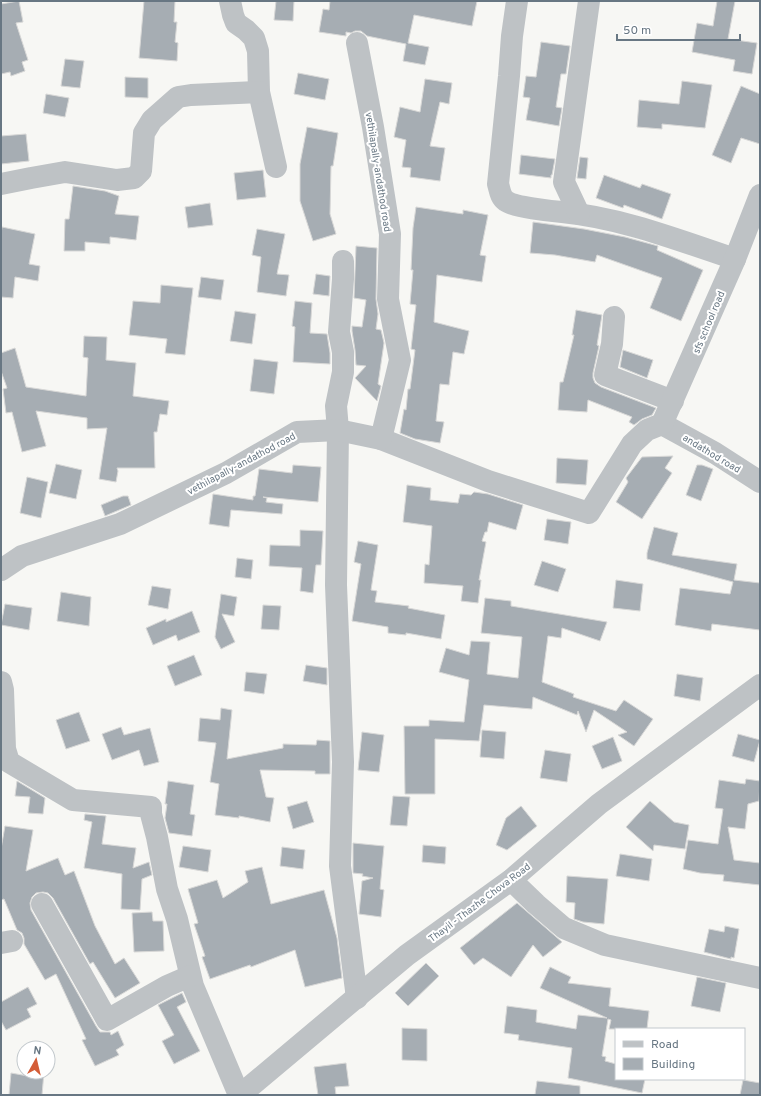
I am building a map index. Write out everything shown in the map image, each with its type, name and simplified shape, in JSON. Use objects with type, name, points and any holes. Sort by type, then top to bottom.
[{"type":"street","points":[[230,1],[232,15],[236,23],[254,38],[258,51],[259,92],[276,167]]},
{"type":"street","points":[[517,1],[512,36],[510,76],[498,184],[501,195],[506,201],[526,207],[579,214],[643,228],[735,259]]},
{"type":"street","points":[[579,214],[564,182],[588,1]]},
{"type":"street","name":"vethilapally-andathod road","points":[[1,570],[22,556],[120,524],[226,473],[297,432],[338,430],[381,439],[400,360],[388,299],[390,234],[373,127],[356,42]]},
{"type":"street","points":[[1,184],[65,172],[117,180],[134,178],[141,171],[144,132],[152,120],[178,97],[191,94],[259,92]]},
{"type":"street","name":"sfs school road","points":[[662,424],[735,259],[760,195]]},
{"type":"street","points":[[343,261],[339,332],[343,352],[343,372],[336,406],[338,430],[336,585],[343,762],[340,866],[357,998]]},
{"type":"street","points":[[614,317],[612,344],[605,375],[673,402]]},
{"type":"street","points":[[381,439],[488,481],[589,512],[632,444],[647,430],[662,424]]},
{"type":"street","name":"andathod road","points":[[662,424],[715,452],[760,482]]},
{"type":"street","points":[[1,682],[3,690],[5,749],[9,762],[73,800],[152,806],[151,814],[157,836],[167,889],[177,919],[193,986],[239,1095]]},
{"type":"street","name":"Thayil - Thazhe Chova Road","points":[[239,1095],[407,956],[511,880],[599,804],[760,685]]},
{"type":"street","points":[[511,880],[564,928],[605,946],[760,978]]},
{"type":"street","points":[[42,904],[107,1020],[167,986],[190,976]]},
{"type":"building","points":[[19,1],[23,22],[16,23],[28,60],[22,62],[25,71],[11,76],[10,72],[1,74],[1,4]]},
{"type":"building","points":[[144,1],[175,1],[174,22],[177,22],[175,42],[178,43],[177,61],[139,58]]},
{"type":"building","points":[[276,1],[294,1],[293,21],[274,20]]},
{"type":"building","points":[[330,1],[477,1],[472,26],[414,15],[408,43],[429,47],[425,65],[403,61],[406,44],[367,36],[361,31],[351,33],[346,32],[346,36],[319,32],[323,9],[329,10]]},
{"type":"building","points":[[717,1],[735,1],[728,39],[757,43],[752,74],[733,71],[735,60],[692,52],[697,23],[713,26]]},
{"type":"building","points":[[541,42],[570,46],[566,74],[561,74],[556,107],[562,108],[559,126],[526,120],[530,98],[523,97],[526,76],[536,77]]},
{"type":"building","points":[[65,59],[84,61],[80,88],[61,86]]},
{"type":"building","points":[[298,73],[329,79],[325,100],[294,94]]},
{"type":"building","points":[[125,77],[148,78],[148,98],[125,97]]},
{"type":"building","points":[[425,79],[452,83],[449,104],[440,102],[430,146],[445,148],[440,181],[410,177],[411,168],[402,167],[406,140],[394,137],[400,107],[420,112]]},
{"type":"building","points":[[682,81],[712,85],[705,128],[662,124],[662,129],[637,127],[639,100],[679,104]]},
{"type":"building","points":[[741,86],[760,94],[760,144],[741,138],[731,163],[712,155]]},
{"type":"building","points":[[46,94],[69,98],[65,117],[43,113]]},
{"type":"building","points":[[307,127],[338,133],[333,166],[331,166],[330,214],[336,234],[313,241],[300,201],[300,164]]},
{"type":"building","points":[[26,134],[29,161],[1,164],[1,136]]},
{"type":"building","points":[[521,155],[555,159],[551,178],[519,174]]},
{"type":"building","points":[[580,157],[588,158],[586,179],[577,178]]},
{"type":"building","points":[[263,170],[266,197],[237,200],[234,173]]},
{"type":"building","points":[[604,175],[640,188],[642,184],[671,194],[662,219],[624,205],[623,208],[596,198]]},
{"type":"building","points":[[73,186],[105,191],[119,196],[115,214],[139,216],[136,240],[110,237],[110,244],[85,242],[85,251],[64,251],[65,219],[69,219]]},
{"type":"building","points":[[210,203],[213,225],[188,228],[185,207]]},
{"type":"building","points":[[416,207],[463,214],[463,210],[488,215],[480,255],[486,256],[482,282],[437,275],[434,322],[469,331],[464,354],[453,352],[449,385],[440,384],[436,421],[444,422],[440,443],[415,439],[400,433],[404,409],[406,410],[408,389],[410,389],[415,350],[411,349],[416,305],[410,304],[413,270],[411,270],[413,228]]},
{"type":"building","points":[[533,222],[584,229],[625,237],[658,246],[657,250],[703,270],[681,321],[650,308],[662,278],[597,255],[595,262],[555,255],[530,253]]},
{"type":"building","points":[[2,227],[35,234],[29,264],[40,266],[38,281],[15,277],[13,298],[1,297]]},
{"type":"building","points":[[257,229],[285,234],[277,274],[289,275],[286,296],[257,292],[261,257],[252,255]]},
{"type":"building","points":[[356,246],[377,248],[376,299],[378,314],[376,329],[381,330],[384,343],[378,384],[381,386],[377,401],[355,378],[366,366],[356,365],[352,331],[352,326],[362,327],[366,300],[354,298]]},
{"type":"building","points":[[316,274],[330,276],[329,296],[313,294]]},
{"type":"building","points":[[201,277],[224,280],[221,300],[198,297]]},
{"type":"building","points":[[161,285],[193,288],[185,355],[165,353],[167,339],[129,335],[133,301],[160,303]]},
{"type":"building","points":[[295,301],[312,303],[310,333],[327,334],[330,364],[293,362],[295,327],[292,326]]},
{"type":"building","points":[[576,310],[602,315],[597,345],[599,346],[593,373],[595,383],[601,387],[656,408],[652,415],[642,419],[634,425],[629,422],[632,417],[588,400],[587,412],[558,410],[560,382],[563,382],[574,335],[572,335]]},
{"type":"building","points":[[235,311],[256,314],[252,344],[230,341]]},
{"type":"building","points":[[84,336],[107,337],[106,360],[136,363],[133,396],[169,401],[167,415],[160,414],[157,432],[154,432],[155,468],[117,468],[118,471],[116,482],[99,479],[107,428],[87,429],[87,418],[36,411],[46,446],[22,452],[12,412],[6,413],[3,389],[7,388],[1,371],[1,353],[15,348],[26,387],[86,396],[88,358],[83,357]]},
{"type":"building","points":[[623,350],[653,360],[647,378],[620,367]]},
{"type":"building","points":[[254,359],[278,362],[274,394],[250,391]]},
{"type":"building","points":[[673,456],[665,468],[672,473],[642,519],[616,502],[628,482],[626,478],[642,457]]},
{"type":"building","points":[[557,458],[588,460],[586,485],[556,483]]},
{"type":"building","points":[[56,464],[82,470],[76,499],[49,493]]},
{"type":"building","points":[[293,465],[321,467],[318,502],[263,497],[267,498],[266,502],[283,504],[282,514],[231,510],[229,527],[209,524],[213,494],[253,500],[253,496],[255,496],[259,469],[292,473]]},
{"type":"building","points":[[697,465],[702,465],[713,469],[701,501],[686,495]]},
{"type":"building","points":[[27,477],[48,482],[41,518],[20,513]]},
{"type":"building","points":[[407,485],[431,488],[430,500],[458,503],[460,494],[471,495],[474,492],[488,494],[523,505],[516,530],[489,522],[487,532],[485,532],[482,541],[486,542],[479,580],[481,580],[478,603],[461,601],[463,586],[424,583],[425,564],[429,565],[432,526],[403,522]]},
{"type":"building","points":[[123,496],[128,496],[131,505],[105,516],[101,505]]},
{"type":"building","points":[[547,519],[571,522],[568,544],[544,540]]},
{"type":"building","points":[[654,527],[678,533],[672,555],[737,564],[734,580],[760,583],[760,630],[712,624],[711,631],[675,625],[680,588],[730,594],[733,582],[647,559],[647,553]]},
{"type":"building","points":[[300,530],[323,531],[321,565],[316,565],[313,593],[300,591],[302,568],[269,566],[270,545],[300,546]]},
{"type":"building","points":[[358,541],[378,545],[371,590],[377,591],[375,602],[409,606],[408,608],[445,615],[441,639],[406,633],[406,635],[388,633],[388,627],[352,621],[361,564],[354,562]]},
{"type":"building","points":[[237,558],[253,560],[251,579],[235,577]]},
{"type":"building","points":[[542,561],[566,569],[558,592],[534,585]]},
{"type":"building","points":[[616,580],[643,584],[640,611],[613,608]]},
{"type":"building","points":[[152,586],[171,589],[168,609],[148,605]]},
{"type":"building","points":[[61,592],[91,597],[89,626],[57,621]]},
{"type":"building","points":[[221,594],[237,597],[234,616],[222,614],[235,642],[221,649],[215,637]]},
{"type":"building","points":[[485,598],[511,601],[511,606],[607,622],[600,641],[562,628],[561,638],[548,636],[542,682],[574,694],[573,697],[616,711],[624,700],[653,719],[634,746],[618,735],[627,732],[594,710],[586,732],[578,711],[577,715],[533,697],[532,709],[484,705],[479,741],[435,739],[435,794],[405,794],[404,726],[429,726],[429,720],[464,722],[469,680],[439,672],[446,648],[469,655],[471,641],[490,642],[487,674],[518,678],[522,637],[481,633]]},
{"type":"building","points":[[5,604],[32,608],[29,630],[1,625]]},
{"type":"building","points":[[263,605],[281,606],[279,630],[261,629]]},
{"type":"building","points":[[192,611],[200,632],[178,641],[176,635],[153,645],[146,628],[166,619],[166,622]]},
{"type":"building","points":[[194,655],[202,675],[175,686],[167,666]]},
{"type":"building","points":[[306,665],[327,668],[327,685],[303,681]]},
{"type":"building","points":[[246,672],[267,674],[264,694],[244,691]]},
{"type":"building","points":[[677,674],[703,678],[700,701],[674,696]]},
{"type":"building","points":[[221,708],[232,710],[227,759],[283,748],[283,744],[316,745],[317,740],[330,741],[330,774],[315,774],[315,771],[260,770],[266,797],[274,798],[270,822],[239,816],[239,818],[215,815],[219,784],[210,782],[216,743],[198,741],[200,718],[220,720]]},
{"type":"building","points":[[79,712],[90,741],[66,749],[56,720]]},
{"type":"building","points":[[121,727],[124,735],[150,728],[159,762],[144,766],[139,750],[112,760],[102,734]]},
{"type":"building","points":[[482,730],[506,732],[504,759],[480,757]]},
{"type":"building","points":[[362,732],[384,735],[379,772],[358,770]]},
{"type":"building","points":[[738,734],[760,740],[754,762],[732,756]]},
{"type":"building","points":[[613,737],[622,761],[602,769],[592,746]]},
{"type":"building","points":[[545,750],[571,754],[567,782],[540,778]]},
{"type":"building","points":[[746,779],[760,781],[759,801],[748,804],[745,829],[728,827],[734,860],[760,863],[760,885],[723,881],[724,875],[700,873],[683,869],[688,840],[718,844],[723,809],[715,808],[719,780],[745,784]]},
{"type":"building","points":[[17,781],[45,798],[43,814],[28,813],[30,797],[15,796]]},
{"type":"building","points":[[168,781],[194,785],[190,814],[195,815],[192,836],[169,833],[165,818]]},
{"type":"building","points":[[393,796],[410,797],[407,826],[390,825]]},
{"type":"building","points":[[307,801],[314,822],[293,829],[287,807]]},
{"type":"building","points":[[650,801],[674,822],[689,825],[685,849],[654,845],[653,851],[626,827]]},
{"type":"building","points":[[521,806],[537,826],[507,850],[496,845],[506,818]]},
{"type":"building","points":[[85,814],[106,816],[102,844],[136,848],[133,868],[149,862],[152,875],[142,879],[140,910],[121,909],[122,874],[84,868],[92,822],[84,820]]},
{"type":"building","points":[[5,826],[33,830],[26,871],[58,858],[65,875],[74,871],[95,926],[115,964],[124,958],[140,983],[115,998],[93,962],[90,964],[53,898],[48,893],[43,892],[36,893],[32,897],[30,903],[31,910],[96,1026],[100,1032],[110,1032],[111,1035],[118,1031],[124,1045],[116,1050],[119,1055],[95,1066],[82,1040],[86,1039],[56,974],[45,980],[24,944],[22,933],[17,930],[4,899],[1,900],[1,849]]},
{"type":"building","points":[[353,843],[384,846],[380,889],[384,890],[381,917],[359,914],[362,881],[373,878],[362,876],[363,874],[353,873]]},
{"type":"building","points":[[423,845],[446,847],[445,864],[422,862]]},
{"type":"building","points":[[183,846],[211,850],[208,872],[179,867]]},
{"type":"building","points":[[282,847],[305,850],[303,869],[280,866]]},
{"type":"building","points":[[620,854],[652,859],[649,881],[616,876]]},
{"type":"building","points":[[262,867],[271,904],[324,890],[337,938],[342,978],[305,987],[295,950],[251,967],[250,965],[210,979],[202,957],[205,956],[194,924],[198,923],[188,889],[217,880],[223,898],[248,882],[245,871]]},
{"type":"building","points":[[567,876],[608,879],[604,924],[583,922],[574,919],[575,903],[566,902]]},
{"type":"building","points":[[517,903],[562,942],[543,957],[533,945],[511,977],[483,958],[474,965],[460,948]]},
{"type":"building","points":[[152,912],[153,921],[163,921],[164,951],[134,952],[132,913]]},
{"type":"building","points":[[725,926],[739,929],[734,958],[731,957],[731,959],[704,952],[709,929],[724,932]]},
{"type":"building","points":[[426,963],[439,976],[408,1006],[395,993]]},
{"type":"building","points":[[550,967],[571,977],[568,983],[611,988],[609,1006],[649,1011],[647,1028],[609,1029],[611,1020],[608,1019],[602,1056],[606,1057],[605,1061],[615,1064],[615,1080],[645,1080],[642,1093],[568,1078],[572,1048],[518,1040],[519,1035],[504,1033],[507,1006],[537,1010],[536,1022],[576,1029],[578,1015],[607,1018],[540,988]]},
{"type":"building","points":[[697,977],[726,983],[720,1012],[691,1006]]},
{"type":"building","points":[[28,987],[37,1004],[27,1009],[31,1017],[6,1030],[1,1021],[1,1002]]},
{"type":"building","points":[[182,993],[186,1002],[177,1007],[200,1051],[174,1064],[162,1041],[174,1035],[158,1005]]},
{"type":"building","points":[[402,1028],[427,1029],[427,1061],[402,1060]]},
{"type":"building","points":[[346,1063],[349,1086],[335,1087],[336,1095],[318,1095],[314,1067]]},
{"type":"building","points":[[11,1073],[16,1074],[16,1080],[43,1080],[42,1095],[9,1095]]},
{"type":"building","points":[[743,1080],[760,1083],[760,1095],[740,1095]]},
{"type":"building","points":[[537,1081],[580,1086],[580,1095],[535,1095]]}]
